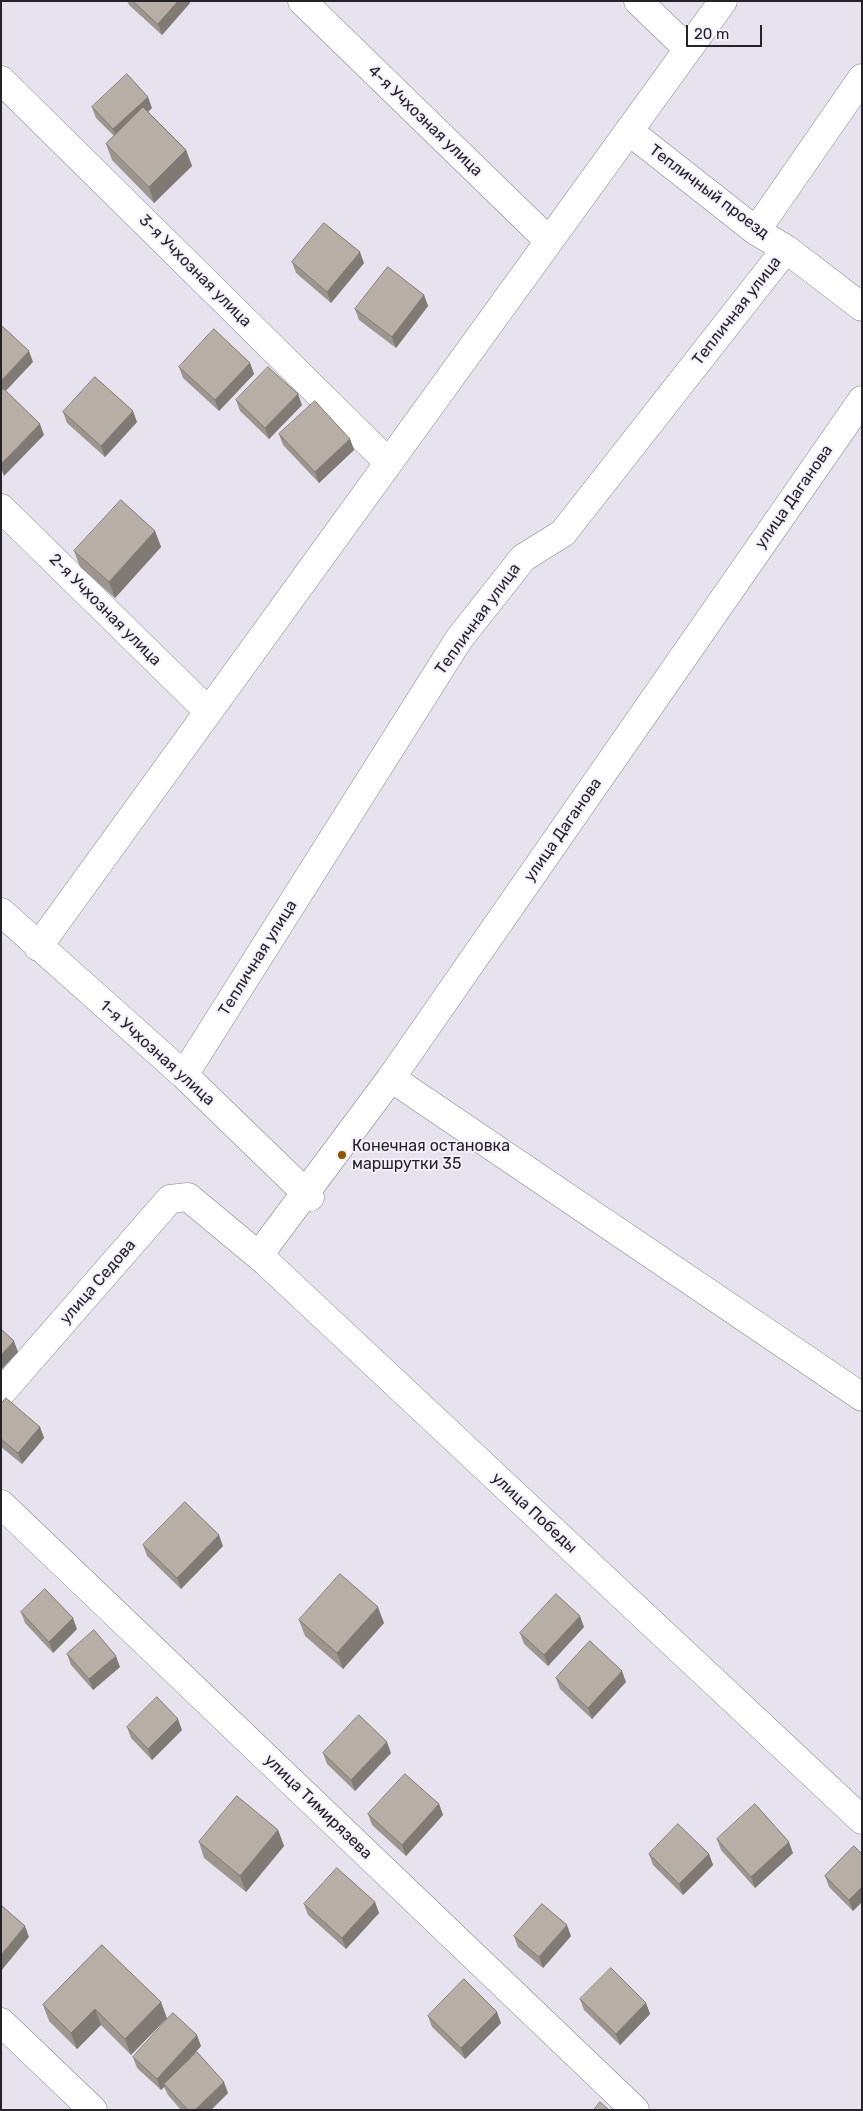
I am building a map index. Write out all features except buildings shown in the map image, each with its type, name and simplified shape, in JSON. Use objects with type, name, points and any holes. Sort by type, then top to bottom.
[{"type":"street","name":"4-я Учхозная улица","points":[[302,1],[549,241]]},
{"type":"street","points":[[638,1],[688,49]]},
{"type":"street","points":[[38,947],[723,1]]},
{"type":"street","points":[[756,231],[862,78]]},
{"type":"street","name":"3-я Учхозная улица","points":[[1,80],[388,462]]},
{"type":"street","name":"Тепличный проезд","points":[[629,131],[756,231],[786,249],[862,306]]},
{"type":"street","name":"Тепличная улица","points":[[184,1076],[459,639],[523,558],[563,533],[786,249]]},
{"type":"street","name":"улица Даганова","points":[[393,1080],[862,400]]},
{"type":"street","name":"улица Даганова","points":[[262,1258],[393,1080],[862,412]]},
{"type":"street","name":"2-я Учхозная улица","points":[[1,508],[208,712]]},
{"type":"street","name":"1-я Учхозная улица","points":[[1,912],[184,1076],[308,1195]]},
{"type":"street","points":[[393,1080],[862,1397]]},
{"type":"street","name":"улица Седова","points":[[1,1393],[170,1199],[188,1197],[203,1209]]},
{"type":"street","name":"улица Победы","points":[[203,1209],[262,1258],[862,1820]]},
{"type":"street","name":"улица Тимирязева","points":[[1,1504],[636,2110]]},
{"type":"street","points":[[1,2022],[92,2110]]},
{"type":"place","name":"Конечная остановка маршрутки 35","points":[[342,1155]]}]
